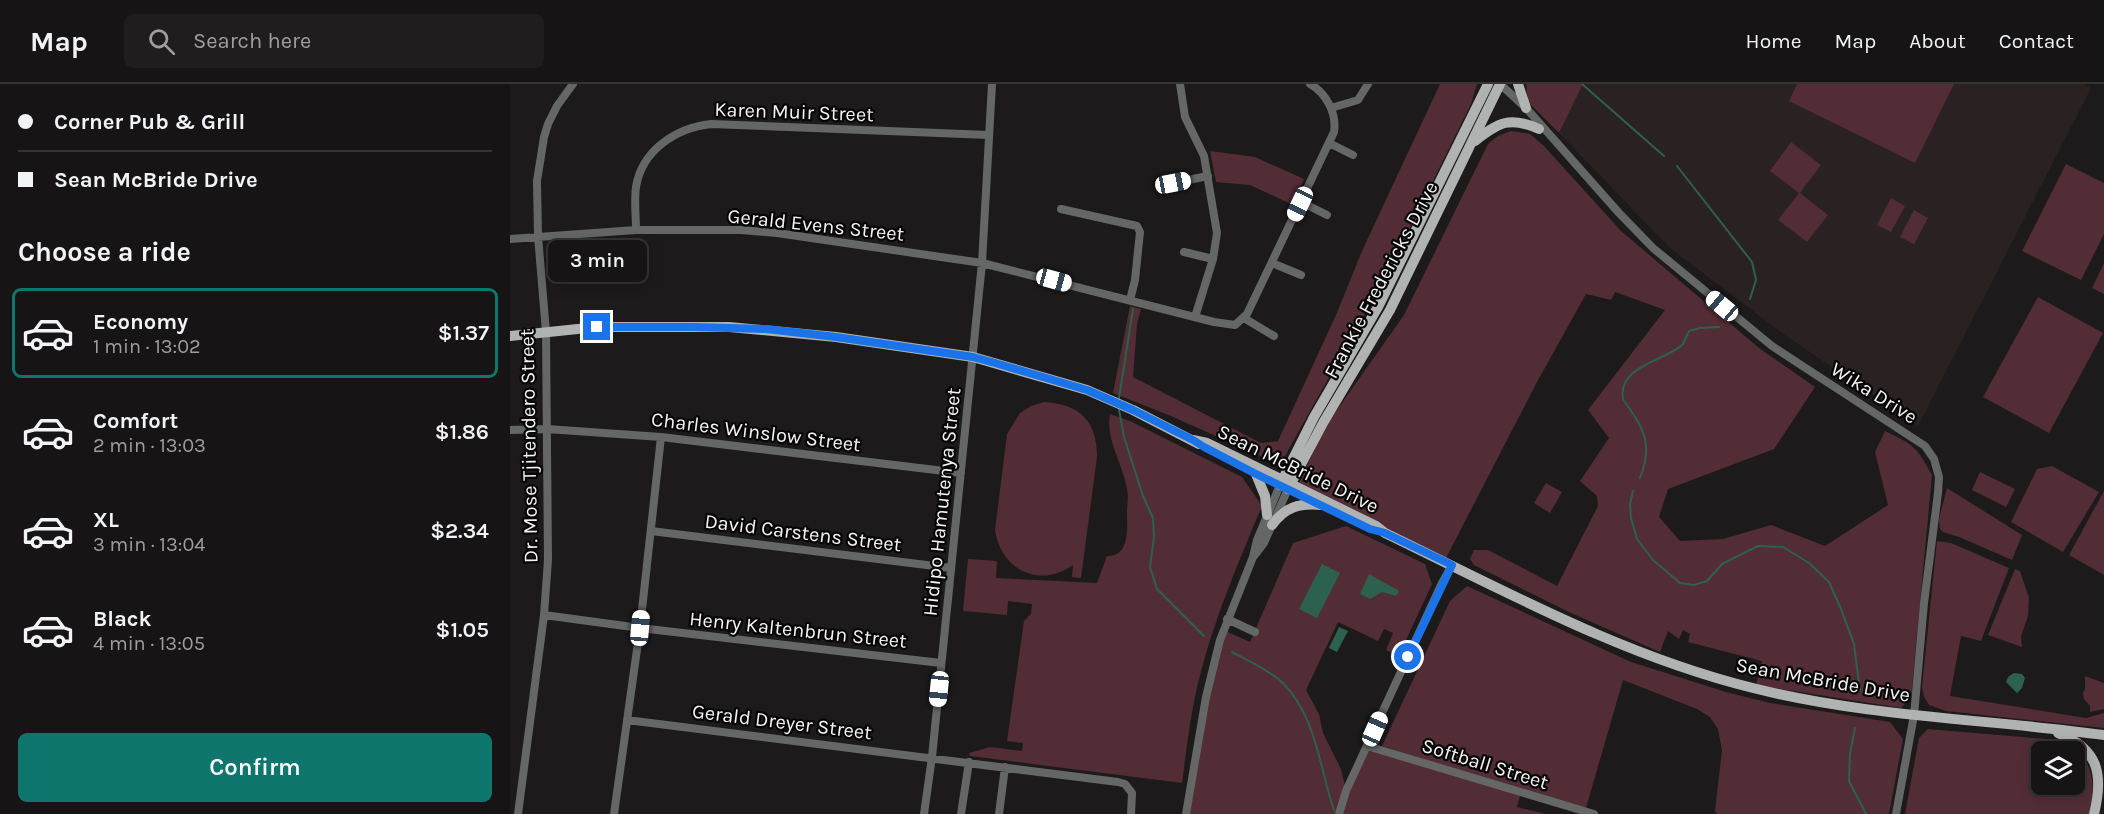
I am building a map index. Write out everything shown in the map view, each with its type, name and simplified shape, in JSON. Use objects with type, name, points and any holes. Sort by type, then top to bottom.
[{"type":"main road","points":[[1518,84],[1526,108]]},
{"type":"main road","name":"Frankie Fredericks Drive","points":[[1286,485],[1390,310],[1472,144],[1496,85]]},
{"type":"main road","name":"Frankie Fredericks Drive","points":[[1286,485],[1314,417],[1378,307],[1496,85]]},
{"type":"main road","points":[[1472,144],[1493,127],[1502,123],[1519,122],[1539,129]]},
{"type":"main road","name":"Sean McBride Drive","points":[[510,336],[597,327],[766,329],[973,357],[1087,390],[1193,440],[1256,474],[1286,485],[1376,526],[1385,533]]},
{"type":"main road","name":"Sean McBride Drive","points":[[1193,440],[1207,443],[1370,529],[1385,533],[1602,637],[1679,667],[1798,698],[1914,715],[2101,734]]},
{"type":"main road","points":[[1256,474],[1266,496],[1269,520],[1296,505],[1321,505]]},
{"type":"main road","points":[[2045,728],[2076,741],[2092,757],[2097,768],[2099,782],[2096,814]]},
{"type":"main road","points":[[2096,814],[2104,799]]},
{"type":"street","name":"Dr. Mose Tjitendero Street","points":[[518,814],[544,615],[548,560],[546,332],[538,236],[537,181],[544,137],[554,112],[573,84]]},
{"type":"street","name":"Hidipo Hamutenya Street","points":[[924,814],[932,757],[982,263],[992,84]]},
{"type":"street","points":[[1180,84],[1185,117],[1204,156],[1217,233],[1213,259],[1195,317]]},
{"type":"street","points":[[1274,336],[1244,318],[1329,143],[1335,126],[1331,108],[1320,91],[1310,84]]},
{"type":"street","points":[[1331,108],[1358,100],[1368,84]]},
{"type":"street","name":"Wika Drive","points":[[1496,85],[1526,108],[1598,190]]},
{"type":"street","name":"Wika Drive","points":[[1496,85],[1653,248],[1764,340],[1882,420],[1920,441],[1931,453],[1938,477],[1938,493],[1924,603],[1914,715],[1896,814]]},
{"type":"street","name":"Karen Muir Street","points":[[636,231],[637,185],[645,164],[657,148],[667,140],[678,132],[693,127],[711,124],[989,135]]},
{"type":"street","points":[[1329,143],[1353,155]]},
{"type":"street","points":[[1173,183],[1208,176]]},
{"type":"street","points":[[1301,202],[1327,215]]},
{"type":"street","points":[[1061,209],[1137,226],[1140,232],[1137,268],[1130,300]]},
{"type":"street","name":"Gerald Evens Street","points":[[510,239],[636,231],[741,230],[777,233],[982,263],[1231,326],[1238,324],[1244,318]]},
{"type":"street","points":[[1184,252],[1213,259]]},
{"type":"street","points":[[1272,263],[1301,275]]},
{"type":"street","name":"Charles Winslow Street","points":[[510,430],[547,429],[661,437],[961,473]]},
{"type":"street","points":[[614,814],[640,628],[661,437]]},
{"type":"street","points":[[1186,814],[1208,687],[1227,619],[1253,557],[1264,543],[1269,520],[1286,485]]},
{"type":"street","name":"David Carstens Street","points":[[651,531],[951,568]]},
{"type":"street","points":[[1339,814],[1346,791],[1452,565]]},
{"type":"street","name":"Henry Kaltenbrun Street","points":[[544,615],[941,663]]},
{"type":"street","points":[[1227,619],[1255,632]]},
{"type":"street","name":"Gerald Dreyer Street","points":[[627,720],[932,757],[1125,784],[1132,794],[1131,814]]},
{"type":"street","name":"Softball Street","points":[[1367,746],[1594,814]]},
{"type":"street","points":[[961,814],[969,762]]},
{"type":"street","points":[[999,814],[1005,767]]},
{"type":"shaded area","points":[[1440,84],[1477,84],[1471,104],[1388,272],[1281,463],[1276,463],[1113,393],[1130,306],[1141,309],[1137,324],[1133,377],[1261,443],[1278,441],[1336,315],[1362,251]]},
{"type":"shaded area","points":[[1526,84],[1583,84],[1559,133],[1528,102]]},
{"type":"shaded area","points":[[1583,84],[2084,84],[2091,88],[1918,426],[1782,333],[1670,248],[1559,133]]},
{"type":"shaded area","points":[[1797,84],[1954,84],[1915,163],[1789,101]]},
{"type":"shaded area","points":[[1511,131],[1530,134],[1544,146],[1621,231],[1759,348],[1815,387],[1774,449],[1668,489],[1659,517],[1680,541],[1723,539],[1771,525],[1825,546],[1888,505],[1875,452],[1885,431],[1908,443],[1922,458],[1932,475],[1911,698],[1901,708],[1756,685],[1762,661],[1688,642],[1690,634],[1683,630],[1679,639],[1668,631],[1660,652],[1571,613],[1474,565],[1470,559],[1474,550],[1488,550],[1557,586],[1598,506],[1597,496],[1580,481],[1609,438],[1588,410],[1665,310],[1615,292],[1611,300],[1586,294],[1537,382],[1446,558],[1298,485],[1325,427],[1404,315],[1488,144],[1498,136]]},
{"type":"shaded area","points":[[1791,142],[1821,165],[1800,193],[1828,215],[1807,242],[1778,220],[1799,193],[1770,171]]},
{"type":"shaded area","points":[[1210,151],[1255,157],[1304,179],[1293,205],[1250,185],[1216,182]]},
{"type":"shaded area","points":[[2066,164],[2104,183],[2104,234],[2081,280],[2022,251]]},
{"type":"shaded area","points":[[1891,198],[1905,206],[1891,232],[1877,225]]},
{"type":"shaded area","points":[[1914,210],[1928,218],[1914,244],[1900,237]]},
{"type":"shaded area","points":[[2104,263],[2104,294],[2092,288]]},
{"type":"shaded area","points":[[2038,297],[2103,333],[2049,433],[1983,397]]},
{"type":"shaded area","points":[[1044,402],[1067,406],[1076,411],[1084,416],[1094,433],[1097,457],[1081,578],[1072,577],[1073,565],[1060,572],[1047,575],[1024,572],[1005,556],[995,530],[1007,434],[1020,413]]},
{"type":"shaded area","points":[[1110,414],[1130,421],[1242,477],[1262,506],[1224,600],[1201,672],[1193,708],[1182,783],[970,756],[969,753],[990,747],[1022,751],[1023,743],[1007,741],[1024,621],[1031,614],[1032,604],[1008,601],[1007,615],[963,611],[968,559],[997,561],[996,578],[1097,583],[1107,556],[1120,552],[1127,534],[1128,492],[1112,442]]},
{"type":"shaded area","points":[[2052,466],[2099,492],[2063,552],[2011,522],[2037,469]]},
{"type":"shaded area","points":[[1980,472],[2015,489],[2006,507],[1972,490]]},
{"type":"shaded area","points":[[1546,483],[1562,492],[1550,513],[1534,503]]},
{"type":"shaded area","points":[[1947,488],[2022,535],[2012,560],[1940,529],[1939,519]]},
{"type":"shaded area","points":[[2104,491],[2104,575],[2069,555]]},
{"type":"shaded area","points":[[1346,526],[1425,564],[1432,584],[1400,653],[1397,655],[1386,650],[1393,633],[1384,629],[1378,641],[1338,622],[1306,690],[1319,714],[1323,733],[1341,769],[1346,790],[1367,746],[1521,792],[1517,807],[1546,814],[1188,814],[1206,697],[1223,630],[1250,642],[1293,543]]},
{"type":"shaded area","points":[[1937,541],[1951,543],[2009,568],[1981,641],[1961,636],[1950,696],[2086,718],[2104,713],[2104,728],[1946,711],[1929,705],[1922,687]]},
{"type":"shaded area","points":[[1322,564],[1340,573],[1317,618],[1299,609]]},
{"type":"shaded area","points":[[2015,569],[2020,571],[2029,598],[2028,616],[2021,636],[2022,647],[1988,635]]},
{"type":"shaded area","points":[[1369,574],[1399,591],[1396,596],[1382,592],[1370,599],[1360,594]]},
{"type":"shaded area","points":[[1467,586],[1631,662],[1726,692],[1770,703],[1890,722],[1903,739],[1889,814],[1717,814],[1715,811],[1722,750],[1718,729],[1710,717],[1697,709],[1623,680],[1586,808],[1382,746],[1450,601]]},
{"type":"shaded area","points":[[1339,627],[1348,631],[1337,652],[1329,648]]},
{"type":"shaded area","points":[[2014,673],[2022,674],[2025,678],[2022,688],[2017,693],[2006,682],[2008,677]]},
{"type":"shaded area","points":[[2085,676],[2104,683],[2104,709],[2090,712],[2090,706],[2084,699],[2083,692]]},
{"type":"shaded area","points":[[1928,729],[2061,741],[2031,741],[2031,795],[2085,795],[2085,760],[2092,779],[2089,814],[1905,814],[1919,738]]},
{"type":"waterway","points":[[1582,84],[1664,156]]},
{"type":"waterway","points":[[1677,166],[1752,262],[1756,280],[1750,299]]},
{"type":"waterway","points":[[1119,398],[1133,309]]},
{"type":"waterway","points":[[1640,478],[1646,445],[1641,428],[1623,399],[1623,388],[1628,378],[1646,365],[1676,350],[1683,344],[1689,331],[1719,327]]},
{"type":"waterway","points":[[1119,410],[1124,437],[1143,496],[1153,518],[1154,537],[1150,567],[1157,589],[1204,636]]},
{"type":"waterway","points":[[1633,491],[1630,504],[1631,518],[1637,539],[1653,560],[1680,583],[1694,585],[1707,581],[1722,564],[1758,546],[1783,547],[1809,563],[1829,582],[1841,609],[1854,644],[1860,691]]},
{"type":"waterway","points":[[1232,652],[1272,674],[1294,697],[1310,727],[1334,810]]},
{"type":"waterway","points":[[1855,728],[1850,753],[1849,781],[1866,814]]},
{"type":"route","points":[[597,327],[729,327],[836,337],[973,357],[1087,390],[1160,423],[1256,474],[1370,529],[1385,533],[1452,565],[1408,657]]}]
